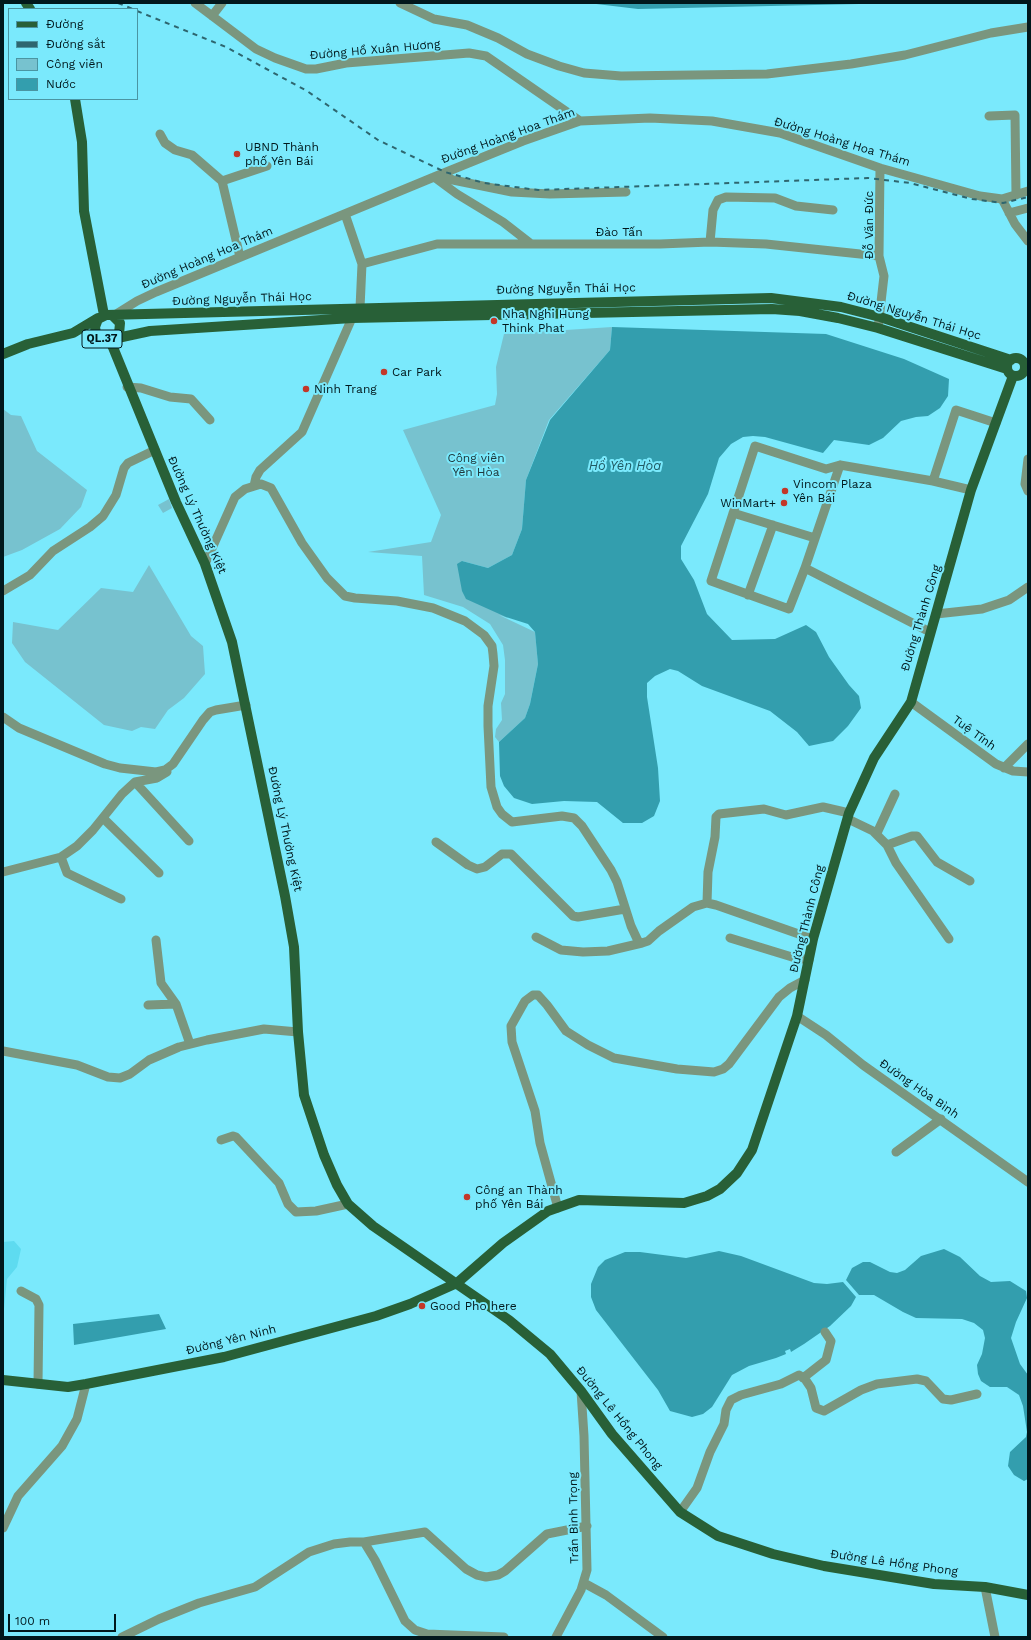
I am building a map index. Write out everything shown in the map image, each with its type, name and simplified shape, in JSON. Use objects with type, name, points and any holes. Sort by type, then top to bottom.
[{"type":"main road","points":[[75,100],[82,142],[84,211],[106,316]]},
{"type":"main road","name":"Đường Nguyễn Thái Học","points":[[106,316],[771,298],[841,307],[880,317],[1019,369]]},
{"type":"main road","name":"Đường Nguyễn Thái Học","points":[[108,340],[150,331],[352,318],[772,309],[800,311],[838,318],[878,328],[1019,369]]},
{"type":"main road","name":"QL.37","points":[[106,316],[96,322],[95,329],[97,335],[108,340]]},
{"type":"main road","name":"QL.37","points":[[3,354],[28,344],[73,333],[106,316],[118,320],[121,328],[118,335],[108,340],[88,334],[73,333]]},
{"type":"main road","name":"Đường Lý Thường Kiệt","points":[[108,340],[205,564],[232,642],[285,896],[294,947],[298,1032],[304,1095],[324,1155],[336,1185],[348,1204],[373,1226],[458,1283]]},
{"type":"main road","name":"Đường Thành Công","points":[[458,1283],[503,1243],[548,1211],[579,1200],[684,1203],[707,1196],[720,1189],[737,1173],[752,1150],[797,1016],[813,938],[848,816],[874,758],[911,702],[971,490],[996,423],[1019,369]]},
{"type":"main road","name":"Đường Yên Ninh","points":[[3,1380],[68,1387],[224,1357],[376,1316],[410,1304],[458,1283]]},
{"type":"main road","name":"Đường Lê Hồng Phong","points":[[458,1283],[509,1320],[550,1354],[580,1390],[612,1434],[680,1512],[718,1536],[824,1566],[934,1584],[984,1587],[1028,1595]]},
{"type":"street","name":"Đường Hồ Xuân Hương","points":[[195,3],[256,49],[275,58],[310,69],[346,63],[469,53],[480,54],[492,59],[580,121]]},
{"type":"street","points":[[212,16],[222,3]]},
{"type":"street","points":[[400,3],[434,19],[467,25],[498,38],[527,54],[559,66],[584,73],[621,76],[760,74],[851,64],[905,55],[991,33],[1028,27]]},
{"type":"street","points":[[989,116],[1015,115],[1016,195]]},
{"type":"street","name":"Đường Hoàng Hoa Thám","points":[[106,316],[137,301],[240,257],[437,175],[580,121],[650,118],[712,122],[780,134],[880,168],[980,196],[1002,199]]},
{"type":"street","points":[[160,134],[165,143],[175,150],[192,156],[222,181],[240,257]]},
{"type":"street","points":[[222,181],[267,166]]},
{"type":"street","name":"Đỗ Văn Đức","points":[[878,328],[884,276],[879,256],[880,168]]},
{"type":"street","points":[[437,175],[512,192],[550,194],[626,192]]},
{"type":"street","points":[[437,175],[456,194],[503,222],[530,243]]},
{"type":"street","points":[[1028,191],[1002,199],[1009,213],[1028,241]]},
{"type":"street","points":[[710,242],[713,210],[718,200],[726,197],[775,198],[796,206],[833,210]]},
{"type":"street","points":[[1009,213],[1028,208]]},
{"type":"street","points":[[345,214],[362,264],[360,308]]},
{"type":"street","name":"Đào Tấn","points":[[362,264],[437,244],[652,244],[710,242],[766,244],[879,256]]},
{"type":"street","points":[[254,486],[256,477],[260,470],[302,432],[352,318]]},
{"type":"street","points":[[128,387],[141,388],[170,397],[191,399],[210,420]]},
{"type":"street","points":[[933,481],[956,410],[996,423]]},
{"type":"street","points":[[840,465],[805,568],[789,609],[711,581],[754,446],[826,469],[840,465],[933,481],[971,490]]},
{"type":"street","points":[[3,590],[14,586],[30,575],[54,552],[103,516],[116,494],[124,468],[128,463],[155,450]]},
{"type":"street","points":[[1028,459],[1025,484],[1028,491]]},
{"type":"street","points":[[205,564],[235,497],[245,489],[261,484],[271,488],[302,544],[327,578],[345,596],[397,601],[433,608],[465,621],[484,635],[492,646],[494,666],[488,706],[488,726],[492,787],[497,807],[502,814],[512,822],[562,816],[574,818],[582,826],[611,870],[636,938],[642,943]]},
{"type":"street","points":[[733,513],[815,538]]},
{"type":"street","points":[[748,595],[774,525]]},
{"type":"street","points":[[805,568],[930,632]]},
{"type":"street","points":[[936,614],[982,609],[1009,600],[1028,587]]},
{"type":"street","name":"Tuệ Tĩnh","points":[[911,702],[1004,768],[1018,772],[1028,772]]},
{"type":"street","points":[[3,872],[61,857],[78,846],[122,794],[135,782],[157,778],[167,772],[210,712],[246,706]]},
{"type":"street","points":[[3,717],[19,728],[105,764],[120,768],[156,772],[170,767]]},
{"type":"street","points":[[1004,768],[1028,744]]},
{"type":"street","points":[[135,782],[189,841]]},
{"type":"street","points":[[877,833],[895,794]]},
{"type":"street","points":[[707,903],[708,872],[715,837],[716,817],[719,814],[764,809],[786,815],[823,807],[848,816],[877,833],[887,845],[896,862],[949,939]]},
{"type":"street","points":[[103,818],[159,873]]},
{"type":"street","points":[[887,845],[912,836],[917,836],[937,862],[970,881]]},
{"type":"street","points":[[436,842],[468,865],[477,869],[485,867],[502,854],[511,854],[573,916],[625,909]]},
{"type":"street","points":[[61,857],[67,873],[121,899]]},
{"type":"street","points":[[536,937],[551,947],[561,950],[583,952],[608,951],[648,941],[693,907],[707,903],[813,938]]},
{"type":"street","points":[[730,938],[792,957],[809,960]]},
{"type":"street","points":[[156,940],[161,983],[176,1004],[190,1044]]},
{"type":"street","points":[[558,1208],[540,1143],[535,1111],[512,1042],[511,1026],[526,1001],[532,995],[538,995],[545,1001],[566,1031],[588,1045],[614,1058],[677,1069],[714,1072],[729,1064],[779,997],[790,988],[805,980]]},
{"type":"street","points":[[148,1005],[176,1004]]},
{"type":"street","name":"Đường Hòa Bình","points":[[797,1016],[826,1035],[863,1065],[1028,1182]]},
{"type":"street","points":[[3,1051],[77,1065],[108,1077],[120,1078],[130,1074],[149,1060],[190,1044],[248,1031],[264,1029],[298,1032]]},
{"type":"street","points":[[896,1152],[941,1119]]},
{"type":"street","points":[[220,1140],[233,1136],[236,1137],[279,1183],[288,1204],[296,1212],[316,1211],[348,1204]]},
{"type":"street","points":[[21,1291],[30,1294],[36,1299],[39,1305],[38,1384]]},
{"type":"street","points":[[803,1378],[826,1360],[831,1341],[825,1332]]},
{"type":"street","points":[[680,1512],[697,1488],[710,1452],[724,1424],[726,1410],[731,1400],[753,1391],[781,1384],[790,1378],[799,1375],[811,1388],[816,1408],[824,1411],[861,1390],[877,1384],[917,1379],[926,1381],[943,1399],[951,1400],[977,1394]]},
{"type":"street","points":[[3,1528],[18,1496],[62,1446],[77,1419],[86,1384]]},
{"type":"street","name":"Trần Bình Trọng","points":[[556,1637],[584,1583],[587,1570],[584,1436],[580,1390]]},
{"type":"street","points":[[122,1637],[159,1618],[198,1603],[255,1587],[309,1552],[334,1544],[364,1542],[425,1532],[466,1569],[477,1575],[486,1577],[498,1575],[505,1571],[547,1534],[587,1526]]},
{"type":"street","points":[[364,1542],[375,1560],[405,1621],[415,1630],[427,1634],[504,1637]]},
{"type":"street","points":[[584,1583],[606,1595],[664,1637]]},
{"type":"street","points":[[984,1587],[995,1637]]},
{"type":"shaded area","points":[[14,1241],[21,1249],[17,1267],[7,1279],[3,1319],[3,1242]]},
{"type":"green space","name":"Công viên Yên Hòa","points":[[612,327],[610,350],[549,420],[526,480],[522,529],[512,555],[488,568],[462,561],[508,618],[499,615],[535,632],[538,664],[530,704],[525,718],[499,742],[495,737],[496,729],[502,720],[501,703],[505,694],[505,660],[503,645],[490,624],[463,607],[424,595],[422,556],[368,552],[431,542],[441,515],[403,430],[495,405],[497,394],[496,367],[504,334]]},
{"type":"green space","points":[[3,409],[11,415],[21,416],[37,451],[87,490],[81,507],[60,529],[22,550],[3,557]]},
{"type":"green space","points":[[169,499],[172,508],[163,513],[158,505]]},
{"type":"green space","points":[[149,565],[191,636],[203,646],[205,674],[184,698],[168,710],[155,729],[141,727],[132,731],[104,725],[25,662],[12,643],[13,622],[58,630],[101,588],[133,592]]},
{"type":"water","points":[[588,3],[903,3],[638,9]]},
{"type":"water","name":"Hồ Yên Hòa","points":[[612,327],[826,334],[904,359],[949,379],[948,396],[940,408],[928,416],[916,417],[901,421],[883,438],[869,445],[834,440],[823,453],[765,437],[753,436],[743,437],[731,444],[719,458],[708,494],[681,546],[681,559],[694,580],[707,614],[732,640],[775,639],[806,625],[816,632],[829,657],[849,685],[859,696],[861,708],[848,726],[833,741],[809,746],[797,732],[770,711],[702,686],[678,671],[670,669],[655,676],[647,683],[647,697],[658,768],[660,801],[654,816],[642,823],[623,823],[597,802],[564,801],[532,804],[514,798],[504,786],[500,776],[499,742],[525,718],[530,704],[538,664],[535,632],[528,624],[506,617],[466,599],[462,591],[457,564],[462,561],[488,568],[512,555],[522,529],[526,480],[550,420],[610,350]]},
{"type":"water","points":[[944,1249],[960,1257],[980,1276],[991,1282],[1010,1281],[1026,1291],[1027,1298],[1016,1322],[1011,1338],[1020,1364],[1028,1375],[1028,1479],[1024,1481],[1014,1475],[1008,1466],[1010,1452],[1026,1437],[1027,1432],[1023,1406],[1019,1395],[1007,1387],[990,1387],[981,1381],[978,1374],[977,1365],[982,1354],[985,1338],[983,1330],[974,1323],[962,1319],[916,1318],[874,1295],[859,1295],[846,1280],[852,1268],[863,1262],[870,1262],[890,1272],[897,1273],[905,1270],[921,1256]]},
{"type":"water","points":[[719,1251],[741,1256],[814,1283],[827,1284],[843,1282],[856,1297],[851,1306],[830,1326],[804,1344],[791,1352],[790,1349],[785,1351],[786,1354],[749,1366],[732,1375],[712,1407],[703,1414],[692,1417],[670,1411],[658,1390],[596,1310],[591,1297],[591,1284],[598,1267],[605,1260],[625,1252],[640,1252],[686,1258]]},
{"type":"water","points":[[159,1314],[166,1329],[74,1345],[73,1324]]},
{"type":"railway","points":[[118,3],[130,8]]},
{"type":"railway","points":[[138,11],[226,47],[307,91],[378,140],[445,172],[484,183],[538,190],[868,178],[910,183],[972,199],[1003,203],[1028,197]]},
{"type":"place","name":"UBND Thành phố Yên Bái","points":[[237,154]]},
{"type":"place","name":"Nha Nghi Hung Think Phat","points":[[494,321]]},
{"type":"place","name":"Car Park","points":[[384,372]]},
{"type":"place","name":"Ninh Trang","points":[[306,389]]},
{"type":"place","name":"Vincom Plaza Yên Bái","points":[[785,491]]},
{"type":"place","name":"WinMart+","points":[[784,503]]},
{"type":"place","name":"Công an Thành phố Yên Bái","points":[[467,1197]]},
{"type":"place","name":"Good Pho here","points":[[422,1306]]}]
